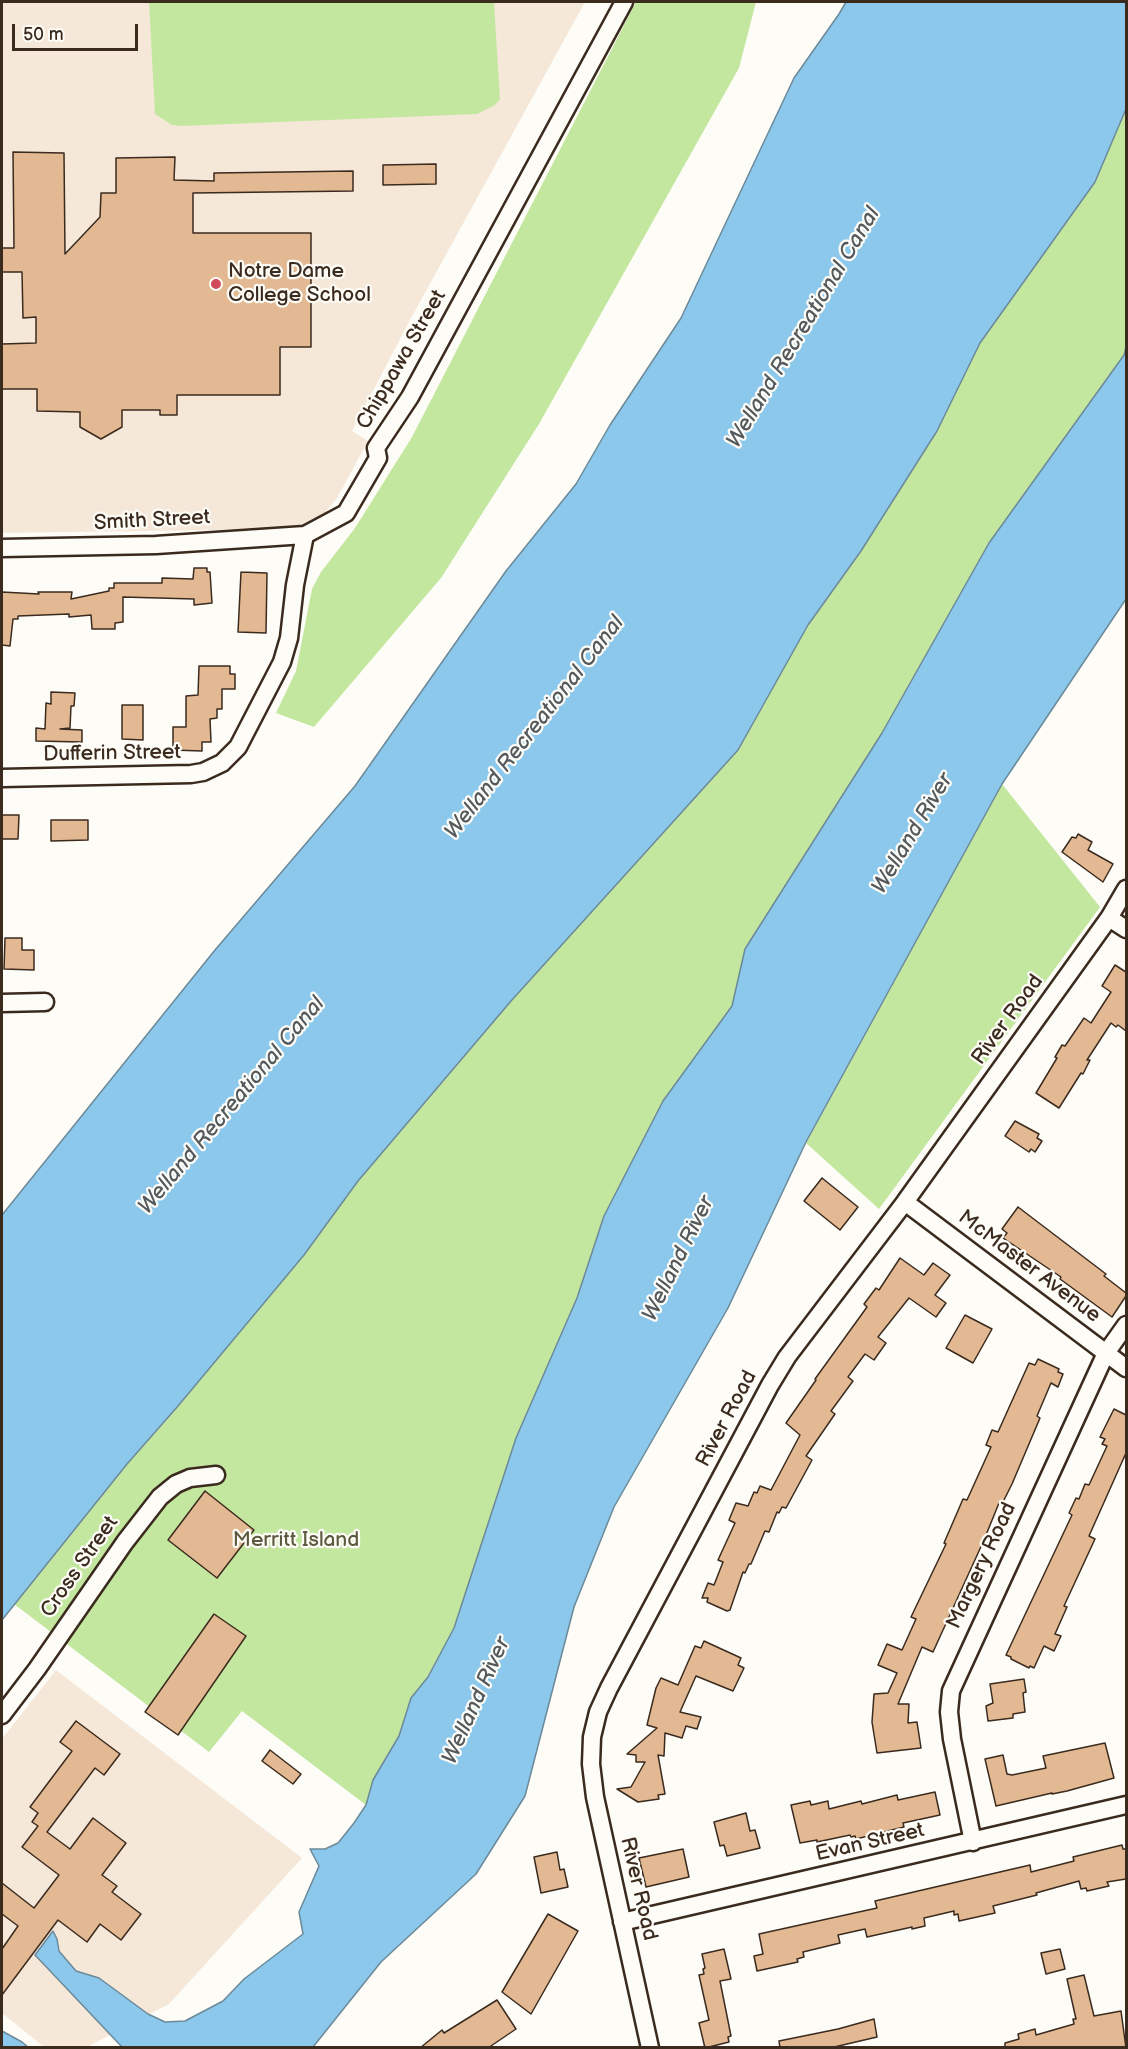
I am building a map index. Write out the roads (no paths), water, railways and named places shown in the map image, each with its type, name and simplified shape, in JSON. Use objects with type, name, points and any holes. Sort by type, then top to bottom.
[{"type":"street","name":"Chippawa Street","points":[[305,535],[346,513],[370,474],[378,458],[376,448],[410,397],[624,2]]},
{"type":"street","name":"Smith Street","points":[[2,548],[156,545],[305,535]]},
{"type":"street","name":"Dufferin Street","points":[[2,778],[191,774],[222,763],[238,747],[282,662],[290,638],[295,585],[305,535]]},
{"type":"street","name":"River Road","points":[[650,2048],[602,1836],[591,1764],[592,1737],[598,1712],[781,1366],[904,1202],[1109,918],[1126,889]]},
{"type":"street","points":[[1109,918],[1126,929]]},
{"type":"street","points":[[2,1003],[45,1002]]},
{"type":"street","name":"McMaster Avenue","points":[[904,1202],[1126,1368]]},
{"type":"street","name":"Margery Road","points":[[973,1842],[952,1739],[949,1712],[951,1691],[1106,1353],[1126,1325]]},
{"type":"street","name":"Cross Street","points":[[2,1714],[37,1669],[125,1542],[160,1497],[176,1484],[190,1478],[216,1475]]},
{"type":"street","name":"Evan Street","points":[[622,1922],[1126,1805]]},
{"type":"water","name":"Welland Recreational Canal","points":[[846,2],[1126,2],[1126,109],[1095,182],[980,343],[937,431],[861,551],[808,625],[738,750],[511,1001],[358,1181],[304,1255],[127,1464],[2,1620],[2,1215],[215,950],[355,786],[506,571],[576,484],[610,425],[681,318],[794,78]]},
{"type":"water","name":"Welland River","points":[[1126,347],[1126,599],[1002,784],[806,1142],[728,1308],[614,1507],[574,1607],[525,1796],[476,1874],[381,1962],[313,2047],[122,2047],[35,1955],[53,1931],[59,1951],[76,1971],[99,1978],[148,2014],[165,2022],[185,2021],[223,2001],[244,1979],[303,1934],[299,1912],[319,1866],[310,1849],[325,1849],[338,1843],[366,1805],[373,1780],[399,1736],[411,1698],[428,1677],[454,1628],[516,1438],[577,1298],[604,1216],[663,1101],[732,1006],[745,949],[882,733],[989,543],[1124,355]]},
{"type":"water","points":[[2,2031],[22,2042],[28,2047],[2,2047]]},
{"type":"place","name":"Notre Dame College School","points":[[216,284]]},
{"type":"park label","name":"Merritt Island","points":[[296,1541]]}]
